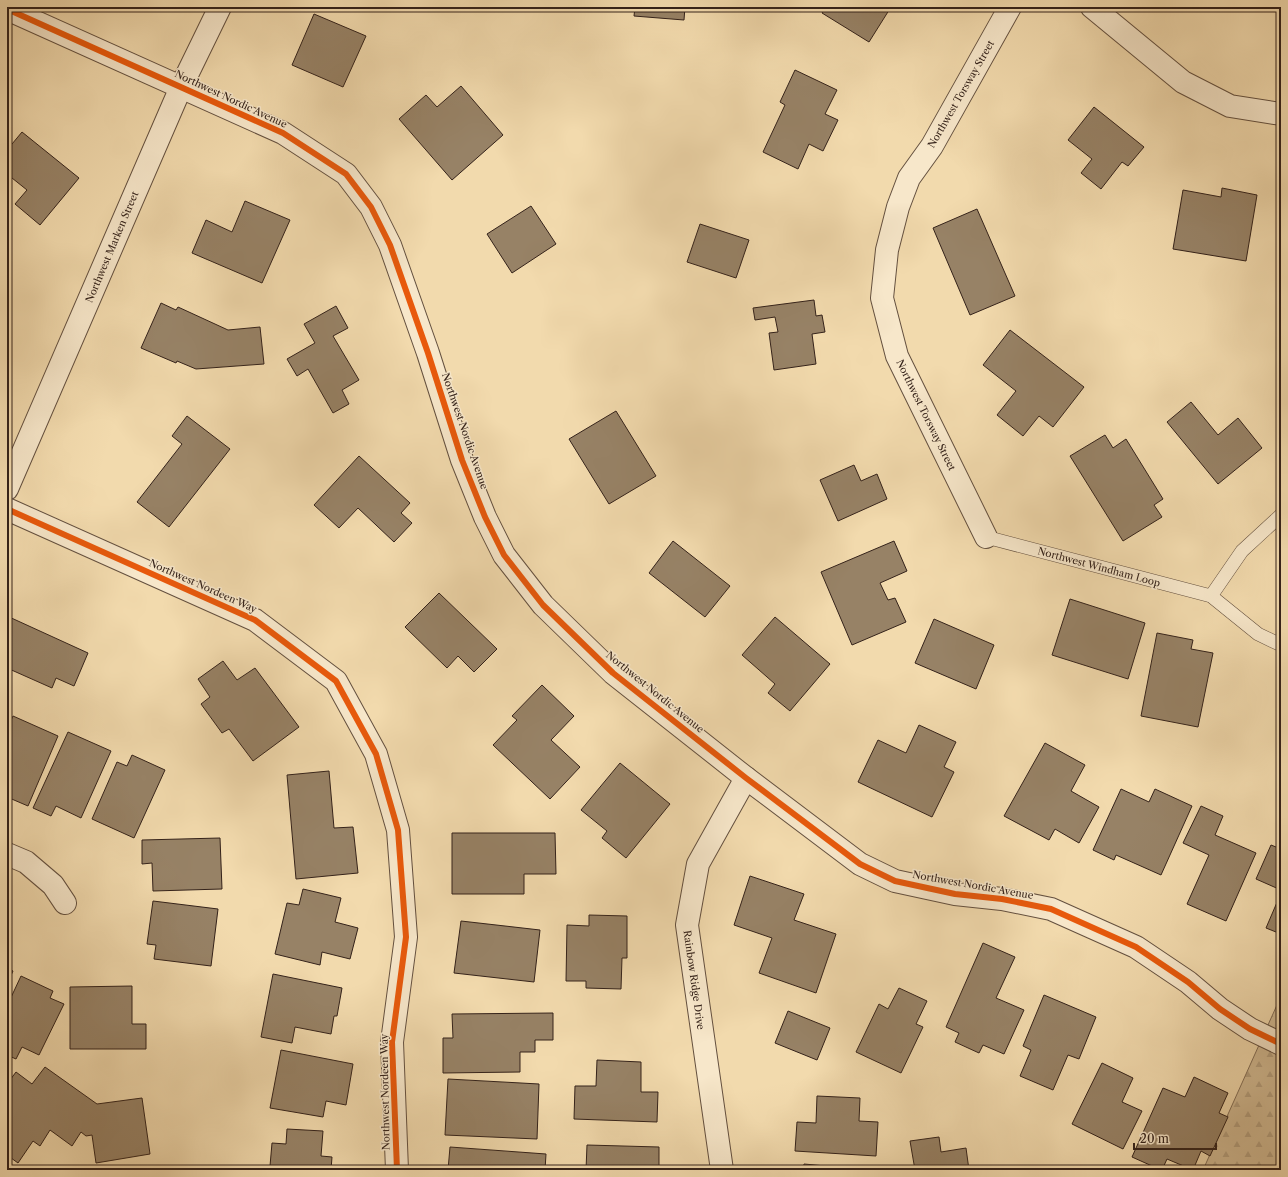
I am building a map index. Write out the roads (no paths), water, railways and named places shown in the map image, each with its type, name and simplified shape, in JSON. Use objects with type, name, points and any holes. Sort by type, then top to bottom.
[{"type":"street","name":"Northwest Marken Street","points":[[7,489],[182,87],[220,7]]},
{"type":"street","name":"Northwest Torsway Street","points":[[986,537],[898,356],[882,298],[887,250],[898,207],[909,178],[932,146],[1010,7]]},
{"type":"street","points":[[1092,7],[1183,82],[1230,106],[1281,114]]},
{"type":"street","name":"Northwest Nordic Avenue","points":[[7,9],[283,133],[346,174],[370,207],[390,245],[428,353],[462,460],[485,517],[504,555],[543,605],[613,673],[746,778],[860,864],[895,881],[955,894],[1002,899],[1051,909],[1136,947],[1188,982],[1220,1009],[1250,1029],[1281,1044]]},
{"type":"street","name":"Northwest Nordeen Way","points":[[7,508],[255,620],[336,681],[376,754],[398,830],[406,937],[392,1042],[397,1170]]},
{"type":"street","name":"Rainbow Ridge Drive","points":[[722,1170],[687,925],[698,864],[746,778]]},
{"type":"street","points":[[7,854],[26,862],[53,885],[66,903]]},
{"type":"lane","points":[[1211,596],[1242,551],[1281,515]]},
{"type":"lane","name":"Northwest Windham Loop","points":[[986,537],[1211,596],[1258,634],[1281,645]]}]
